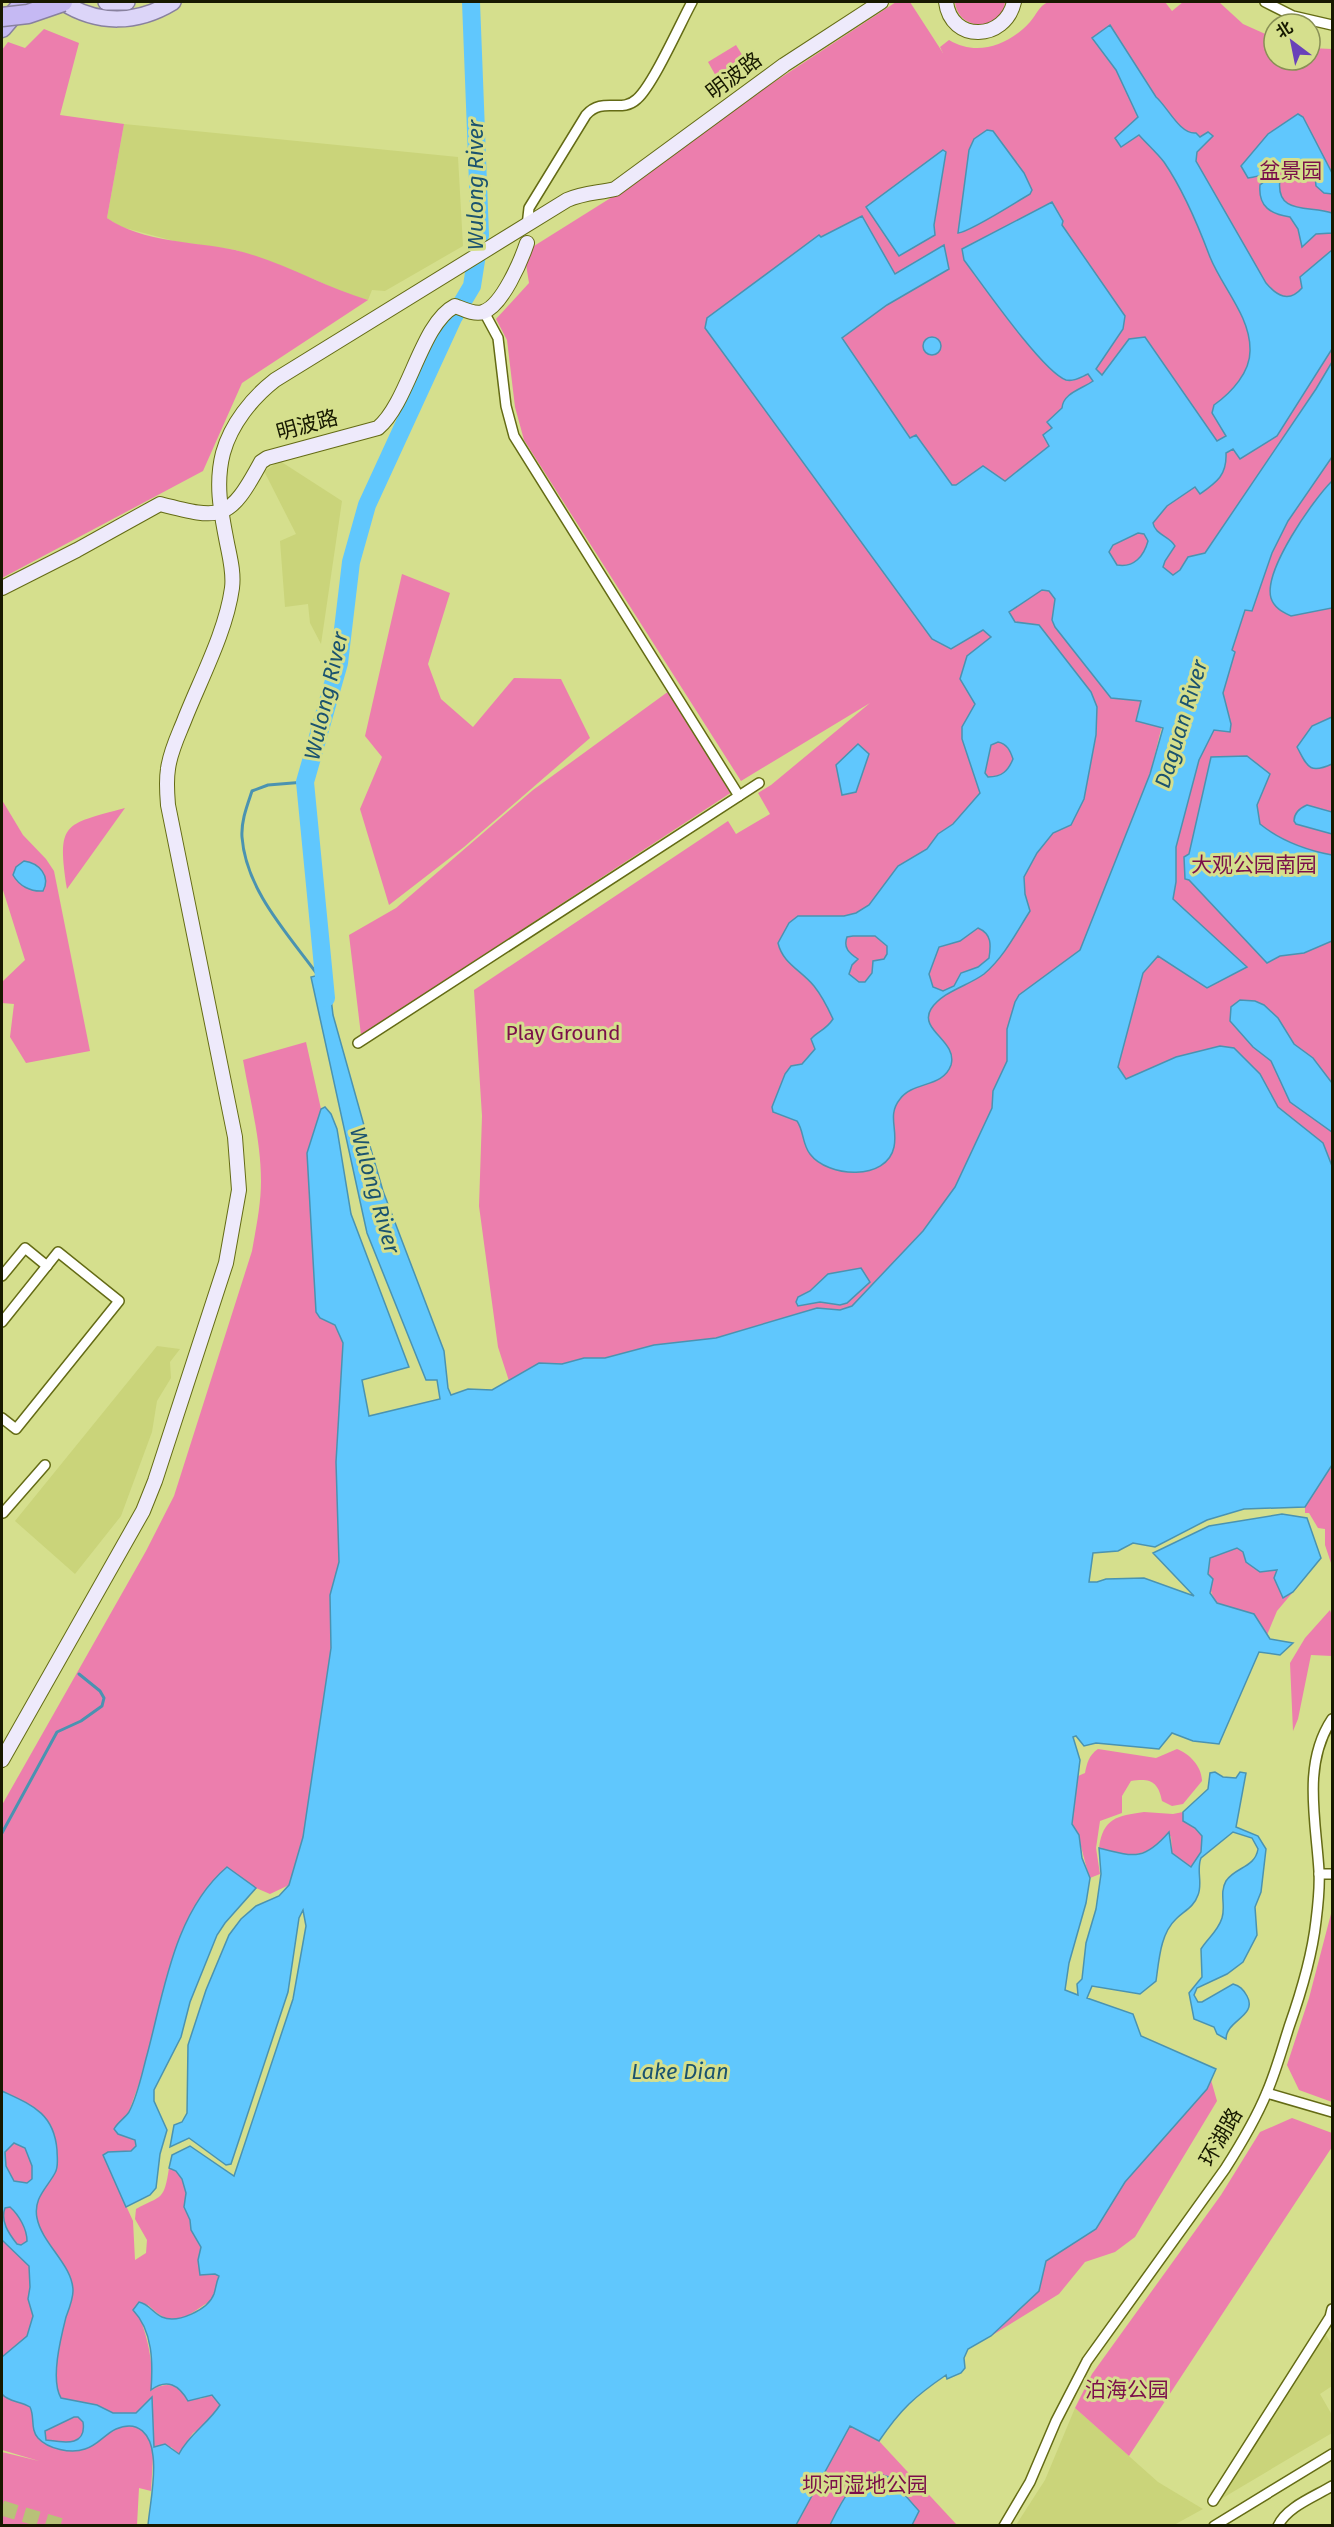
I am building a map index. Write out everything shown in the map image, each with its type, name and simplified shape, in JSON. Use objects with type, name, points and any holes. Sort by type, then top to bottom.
[{"type":"highway","points":[[2,28],[24,2]]},
{"type":"highway","points":[[2,17],[28,14],[62,2]]},
{"type":"main road","points":[[62,2],[82,12],[110,20],[141,16],[173,2]]},
{"type":"main road","points":[[106,2],[127,2]]},
{"type":"street","points":[[2,1760],[143,1511],[219,1289],[233,1231],[239,1190],[236,1137],[168,805],[167,789],[168,768],[174,747],[229,605],[232,586],[231,567],[221,512],[218,478],[231,432],[252,401],[275,380],[527,226],[529,208],[586,115],[593,107],[603,104],[627,104],[637,99],[651,78],[692,2]]},
{"type":"street","name":"明波路","points":[[527,226],[582,194],[615,189],[784,65],[881,2]]},
{"type":"street","points":[[946,2],[950,15],[956,23],[975,32],[985,32],[1004,22],[1014,2]]},
{"type":"street","points":[[1264,2],[1293,16],[1332,25]]},
{"type":"street","points":[[527,243],[520,262],[496,302],[479,312],[498,338],[506,406],[514,436],[739,796]]},
{"type":"street","name":"明波路","points":[[221,512],[228,509],[240,496],[261,462],[267,458],[378,428],[389,418],[420,352],[443,315],[455,306],[479,312]]},
{"type":"street","points":[[2,588],[160,504],[200,514],[221,512]]},
{"type":"street","points":[[358,1043],[759,783]]},
{"type":"street","points":[[2,1276],[25,1248],[47,1266]]},
{"type":"street","points":[[2,1322],[58,1252],[119,1301],[16,1429],[2,1418]]},
{"type":"street","points":[[2,1512],[45,1465]]},
{"type":"street","name":"环湖路","points":[[1004,2526],[1030,2482],[1056,2421],[1087,2361],[1225,2169],[1242,2142],[1267,2093],[1310,1958],[1316,1923],[1319,1874],[1312,1793],[1314,1768],[1320,1746],[1332,1719]]},
{"type":"street","points":[[1319,1874],[1332,1874]]},
{"type":"street","points":[[1267,2093],[1332,2112]]},
{"type":"street","points":[[1214,2501],[1330,2317],[1332,2309]]},
{"type":"street","points":[[1214,2526],[1332,2454]]},
{"type":"street","points":[[1278,2526],[1281,2519],[1291,2510],[1332,2486]]},
{"type":"shaded area","points":[[124,124],[458,157],[463,246],[385,291],[372,290],[368,300],[341,292],[316,280],[236,250],[178,242],[121,227],[107,218]]},
{"type":"shaded area","points":[[280,461],[342,501],[321,644],[310,623],[308,604],[285,607],[280,541],[296,534],[264,471]]},
{"type":"shaded area","points":[[157,1346],[180,1349],[170,1362],[171,1378],[157,1401],[152,1432],[121,1516],[75,1574],[15,1521]]},
{"type":"shaded area","points":[[1325,2333],[1332,2345],[1332,2386],[1320,2394],[1332,2415],[1332,2433],[1221,2499]]},
{"type":"shaded area","points":[[1075,2408],[1158,2482],[1203,2509],[1174,2525],[1016,2525],[1045,2480]]},
{"type":"green space","points":[[896,2],[910,2],[943,53],[940,47],[949,40],[971,48],[992,46],[1003,42],[1022,30],[1048,2],[1165,2],[1172,11],[1183,2],[1219,2],[1243,24],[1262,33],[1262,72],[1322,72],[1322,49],[1332,49],[1332,362],[1205,553],[1150,774],[1090,928],[1080,950],[1019,995],[1007,1029],[1007,1061],[993,1091],[992,1108],[955,1187],[923,1231],[852,1306],[840,1310],[817,1308],[716,1338],[654,1345],[605,1358],[584,1358],[562,1364],[539,1363],[509,1381],[498,1347],[479,1206],[482,1116],[474,990],[728,821],[736,834],[770,814],[758,793],[771,785],[870,703],[741,781],[524,440],[515,407],[507,340],[496,319],[529,283],[526,264],[534,246],[609,199],[712,123]]},
{"type":"green space","points":[[955,2],[1005,2],[1002,12],[996,19],[980,24],[964,19],[958,12]]},
{"type":"green space","points":[[44,29],[79,43],[60,115],[124,124],[107,218],[121,226],[152,237],[252,254],[368,300],[242,383],[203,471],[2,578],[2,50],[8,42],[25,48]]},
{"type":"green space","points":[[736,45],[746,61],[717,78],[708,62]]},
{"type":"green space","name":"大观公园南园","points":[[1332,457],[1332,1166],[1323,1143],[1278,1107],[1260,1074],[1176,1057],[1126,1079],[1118,1067],[1143,973],[1158,956],[1207,987],[1172,899],[1176,882],[1176,847],[1199,760],[1214,730],[1229,732],[1231,724],[1223,693],[1235,652],[1232,650],[1245,609],[1288,521]]},
{"type":"green space","points":[[402,574],[450,593],[428,664],[441,699],[473,727],[514,678],[561,679],[590,738],[464,847],[389,905],[360,809],[382,757],[365,736]]},
{"type":"green space","points":[[669,691],[732,792],[361,1035],[349,935],[396,908],[533,790]]},
{"type":"green space","points":[[2,800],[23,835],[54,871],[90,1051],[26,1063],[10,1037],[14,1004],[2,1003],[2,982],[25,960],[2,887]]},
{"type":"green space","points":[[125,808],[67,889],[63,850],[69,830],[88,818]]},
{"type":"green space","points":[[306,1042],[321,1109],[307,1153],[320,1318],[335,1325],[343,1343],[336,1462],[339,1562],[330,1595],[331,1648],[303,1837],[289,1885],[270,1894],[256,1888],[227,1867],[188,1919],[175,1950],[140,2081],[128,2114],[118,2123],[118,2134],[135,2140],[137,2146],[131,2151],[108,2152],[103,2155],[133,2221],[135,2260],[146,2253],[147,2240],[135,2219],[136,2209],[160,2196],[169,2168],[176,2171],[182,2179],[186,2193],[184,2207],[190,2220],[191,2230],[201,2247],[198,2260],[219,2276],[212,2298],[186,2316],[174,2320],[168,2319],[148,2305],[140,2318],[150,2353],[152,2390],[171,2385],[200,2399],[212,2395],[220,2405],[204,2426],[193,2433],[179,2454],[171,2447],[153,2457],[151,2491],[139,2488],[137,2525],[2,2526],[2,2452],[39,2461],[2,2450],[2,1805],[146,1551],[174,1496],[252,1251],[258,1216],[261,1181],[259,1151],[243,1060]]},
{"type":"green space","points":[[1332,1465],[1332,1566],[1325,1545],[1325,1529],[1318,1528],[1309,1513],[1305,1513],[1305,1507]]},
{"type":"green space","points":[[1237,1548],[1277,1570],[1283,1598],[1293,1592],[1277,1611],[1267,1635],[1254,1614],[1217,1603],[1211,1592],[1210,1558]]},
{"type":"green space","points":[[1330,1610],[1332,1656],[1311,1655],[1298,1719],[1293,1731],[1290,1663],[1305,1638]]},
{"type":"green space","points":[[1098,1749],[1156,1758],[1177,1749],[1194,1762],[1200,1771],[1202,1781],[1183,1804],[1172,1806],[1162,1801],[1158,1789],[1152,1782],[1131,1781],[1122,1796],[1122,1813],[1100,1821],[1096,1848],[1100,1874],[1090,1878],[1078,1837],[1072,1825],[1078,1776],[1085,1773],[1092,1754]]},
{"type":"green space","points":[[1144,1812],[1173,1814],[1183,1812],[1183,1821],[1195,1828],[1202,1836],[1201,1852],[1191,1868],[1172,1853],[1171,1836],[1151,1849],[1137,1854],[1099,1848],[1104,1830],[1113,1820]]},
{"type":"green space","points":[[1332,1910],[1332,2102],[1299,2090],[1287,2065],[1309,1998]]},
{"type":"green space","points":[[1211,2080],[1217,2101],[1135,2237],[1115,2252],[1085,2262],[1059,2294],[991,2336],[1039,2291],[1046,2261],[1096,2229],[1125,2182],[1207,2089]]},
{"type":"green space","name":"泊海公园","points":[[1292,2118],[1332,2133],[1332,2147],[1129,2456],[1075,2408],[1092,2374],[1221,2195],[1260,2132]]},
{"type":"green space","name":"坝河湿地公园","points":[[850,2426],[879,2441],[957,2525],[796,2526]]},
{"type":"water","name":"Lake Dian","points":[[1110,25],[1156,97],[1179,125],[1200,137],[1208,132],[1213,136],[1197,152],[1196,161],[1266,283],[1274,291],[1283,296],[1297,293],[1302,288],[1300,277],[1332,250],[1332,349],[1277,436],[1240,459],[1233,449],[1226,453],[1225,467],[1216,482],[1200,494],[1195,487],[1167,506],[1153,523],[1154,527],[1175,546],[1163,567],[1173,575],[1180,570],[1188,557],[1205,553],[1332,362],[1332,457],[1288,521],[1272,553],[1252,611],[1245,610],[1232,650],[1235,652],[1223,693],[1231,724],[1230,732],[1214,730],[1199,760],[1176,847],[1176,882],[1173,899],[1247,967],[1207,988],[1158,956],[1143,973],[1118,1067],[1126,1079],[1176,1057],[1220,1046],[1234,1048],[1260,1074],[1278,1107],[1323,1143],[1332,1166],[1332,1465],[1305,1507],[1244,1509],[1207,1520],[1155,1547],[1133,1543],[1118,1551],[1093,1553],[1089,1582],[1144,1578],[1194,1596],[1153,1553],[1209,1526],[1282,1514],[1307,1518],[1321,1558],[1293,1592],[1283,1598],[1274,1578],[1277,1570],[1260,1572],[1246,1562],[1243,1552],[1237,1548],[1210,1558],[1208,1574],[1213,1579],[1210,1593],[1217,1603],[1254,1614],[1270,1639],[1293,1643],[1280,1655],[1259,1652],[1219,1744],[1193,1741],[1172,1733],[1159,1749],[1096,1743],[1084,1746],[1076,1736],[1073,1737],[1080,1760],[1072,1824],[1079,1835],[1082,1858],[1090,1878],[1086,1903],[1069,1963],[1065,1990],[1078,1995],[1077,1984],[1082,1979],[1086,1943],[1096,1909],[1101,1874],[1099,1848],[1130,1855],[1138,1854],[1152,1848],[1169,1832],[1172,1853],[1191,1867],[1201,1852],[1202,1836],[1195,1828],[1183,1821],[1183,1812],[1208,1789],[1210,1773],[1215,1772],[1223,1777],[1236,1778],[1240,1772],[1246,1773],[1236,1827],[1258,1836],[1266,1849],[1261,1892],[1255,1907],[1257,1935],[1243,1962],[1227,1974],[1197,1988],[1194,1995],[1198,2002],[1202,2002],[1233,1984],[1246,1994],[1248,2008],[1231,2027],[1226,2039],[1217,2034],[1214,2027],[1194,2019],[1189,1993],[1202,1977],[1201,1949],[1222,1918],[1223,1890],[1226,1881],[1253,1860],[1258,1849],[1252,1838],[1233,1832],[1201,1858],[1198,1895],[1194,1903],[1171,1925],[1163,1940],[1156,1981],[1140,1994],[1092,1986],[1087,1998],[1133,2014],[1141,2036],[1216,2069],[1207,2089],[1125,2182],[1096,2229],[1046,2261],[1039,2291],[991,2336],[968,2349],[964,2358],[965,2368],[961,2373],[947,2379],[946,2375],[925,2390],[901,2412],[879,2441],[850,2426],[796,2525],[148,2525],[154,2464],[150,2442],[142,2431],[131,2426],[124,2426],[112,2431],[89,2447],[73,2451],[60,2450],[38,2438],[34,2431],[30,2407],[8,2399],[2,2394],[2,2357],[27,2336],[33,2316],[28,2299],[29,2266],[2,2240],[2,2091],[40,2112],[55,2137],[57,2168],[39,2199],[36,2211],[40,2228],[72,2281],[72,2301],[66,2317],[56,2370],[56,2381],[61,2398],[97,2405],[113,2413],[136,2413],[152,2397],[154,2447],[165,2444],[179,2454],[220,2405],[212,2395],[188,2401],[177,2387],[172,2385],[162,2384],[151,2390],[152,2369],[148,2337],[140,2318],[133,2310],[139,2302],[162,2317],[176,2319],[199,2310],[211,2300],[214,2294],[219,2276],[200,2275],[198,2260],[201,2247],[191,2230],[190,2220],[184,2207],[186,2193],[182,2179],[176,2171],[169,2168],[172,2155],[190,2146],[234,2176],[293,1999],[306,1926],[303,1910],[299,1918],[288,1992],[231,2164],[226,2165],[189,2138],[170,2147],[174,2125],[182,2122],[187,2113],[188,2045],[206,1990],[229,1935],[241,1919],[256,1906],[279,1896],[289,1885],[303,1837],[331,1648],[330,1595],[339,1562],[336,1462],[343,1343],[335,1325],[320,1318],[316,1312],[307,1153],[321,1109],[325,1107],[331,1114],[337,1129],[351,1214],[409,1367],[362,1380],[369,1416],[440,1399],[437,1380],[426,1380],[367,1233],[311,977],[328,973],[333,1015],[383,1191],[444,1351],[448,1388],[451,1395],[468,1389],[492,1390],[539,1363],[562,1364],[584,1358],[605,1358],[654,1345],[716,1338],[817,1308],[840,1310],[852,1306],[923,1231],[955,1187],[992,1108],[993,1091],[1007,1061],[1007,1029],[1015,1002],[1019,995],[1080,950],[1150,774],[1163,728],[1136,721],[1141,701],[1111,698],[1055,627],[1052,620],[1055,599],[1049,591],[1042,590],[1009,612],[1015,622],[1039,625],[1091,692],[1097,707],[1096,735],[1084,799],[1071,825],[1053,833],[1037,853],[1024,877],[1025,894],[1030,911],[1004,952],[984,974],[949,993],[931,1009],[928,1016],[930,1023],[949,1049],[952,1057],[951,1065],[947,1072],[935,1081],[906,1093],[896,1105],[893,1116],[895,1140],[889,1158],[880,1166],[856,1172],[830,1168],[818,1162],[807,1150],[797,1121],[773,1112],[772,1107],[785,1074],[791,1066],[802,1064],[815,1049],[811,1039],[828,1026],[833,1019],[817,990],[788,962],[778,943],[789,923],[798,916],[844,916],[856,913],[869,905],[898,866],[927,849],[938,834],[953,824],[980,793],[962,739],[962,727],[975,704],[960,679],[967,656],[991,637],[983,630],[951,649],[932,639],[705,328],[707,318],[819,235],[821,237],[862,216],[895,274],[944,245],[949,269],[887,305],[842,338],[910,438],[916,435],[952,485],[956,485],[983,466],[1005,481],[1049,446],[1043,435],[1052,428],[1047,422],[1062,408],[1069,395],[1093,381],[1088,374],[1075,380],[1066,380],[1043,361],[1013,326],[964,260],[962,249],[1052,202],[1063,221],[1062,225],[1125,316],[1123,329],[1096,369],[1102,375],[1129,339],[1145,337],[1217,441],[1226,436],[1212,413],[1214,405],[1239,381],[1247,366],[1250,349],[1249,337],[1241,313],[1215,268],[1184,196],[1164,162],[1139,135],[1121,147],[1115,138],[1138,117],[1116,70],[1092,38]],"holes":[[[1138,533],[1144,534],[1148,541],[1141,556],[1128,565],[1117,565],[1109,552],[1113,545]],[[998,742],[1004,744],[1013,759],[1009,767],[997,776],[988,777],[985,773],[991,745]],[[978,928],[983,930],[988,937],[989,958],[978,967],[961,973],[954,986],[943,991],[933,987],[929,974],[939,947],[960,941]],[[875,936],[887,946],[884,959],[873,961],[872,973],[865,982],[859,982],[849,974],[852,965],[858,959],[852,955],[846,944],[847,937]],[[14,2143],[25,2148],[32,2166],[32,2179],[27,2183],[14,2181],[6,2166],[5,2152]],[[10,2207],[16,2214],[22,2222],[27,2241],[21,2245],[17,2244],[6,2227],[5,2208]],[[74,2417],[78,2417],[83,2422],[83,2430],[77,2440],[72,2442],[46,2440],[45,2431]]]},
{"type":"water","points":[[1298,114],[1303,117],[1332,173],[1332,194],[1324,193],[1316,186],[1315,177],[1300,164],[1248,178],[1241,166],[1268,134]]},
{"type":"water","points":[[987,130],[993,131],[1024,173],[1032,190],[1030,194],[993,216],[958,233],[969,150],[974,139]]},
{"type":"water","points":[[943,150],[946,152],[934,225],[935,235],[899,256],[866,207]]},
{"type":"water","points":[[1269,178],[1280,179],[1280,191],[1288,204],[1332,213],[1332,233],[1316,234],[1302,247],[1298,229],[1290,217],[1277,214],[1267,208],[1261,199],[1260,185]]},
{"type":"water","points":[[932,337],[938,340],[941,346],[938,352],[932,355],[926,352],[923,346],[926,340]]},
{"type":"water","points":[[1332,481],[1332,608],[1291,616],[1272,601],[1271,586],[1274,571],[1291,536],[1313,503]]},
{"type":"water","points":[[1332,717],[1332,764],[1318,769],[1313,768],[1306,763],[1297,747],[1312,726]]},
{"type":"water","points":[[858,744],[869,754],[856,792],[842,795],[836,765]]},
{"type":"water","points":[[1247,756],[1270,774],[1257,805],[1260,824],[1294,844],[1332,855],[1332,941],[1304,953],[1280,956],[1267,963],[1189,880],[1185,879],[1184,857],[1189,854],[1211,757]]},
{"type":"water","points":[[1307,805],[1332,812],[1332,834],[1296,824],[1294,818],[1296,813]]},
{"type":"water","points":[[24,861],[34,864],[42,871],[46,880],[43,891],[26,888],[13,875],[16,867]]},
{"type":"water","points":[[1240,1000],[1255,1001],[1264,1005],[1278,1018],[1294,1044],[1313,1058],[1332,1083],[1332,1132],[1290,1102],[1271,1061],[1253,1047],[1230,1021],[1231,1007]]},
{"type":"water","points":[[861,1268],[870,1282],[847,1303],[840,1305],[820,1302],[798,1306],[796,1302],[798,1297],[810,1291],[828,1274]]},
{"type":"water","points":[[227,1867],[256,1888],[217,1935],[190,2002],[181,2037],[154,2090],[154,2101],[167,2130],[160,2154],[156,2188],[150,2195],[126,2207],[103,2155],[108,2152],[131,2151],[136,2146],[135,2140],[118,2134],[114,2129],[129,2112],[135,2098],[166,1980],[183,1930],[209,1885]]},
{"type":"water","points":[[875,2473],[889,2477],[919,2511],[912,2525],[830,2525],[842,2501],[853,2488]]},
{"type":"waterway","name":"Wulong River","points":[[326,998],[305,782],[339,663],[351,562],[367,505],[453,318],[472,286],[480,235],[471,2]]},
{"type":"waterway","points":[[305,782],[268,785],[252,791],[243,819],[242,837],[245,857],[260,894],[320,978]]},
{"type":"waterway","points":[[2,1833],[57,1732],[81,1721],[102,1706],[104,1698],[100,1691],[79,1674]]},
{"type":"tunnel","points":[[2,2508],[62,2526]]},
{"type":"park label","name":"盆景园","points":[[1291,171]]},
{"type":"park label","name":"Play Ground","points":[[563,1033]]},
{"type":"water label","name":"Daguan River","points":[[1181,724]]}]
